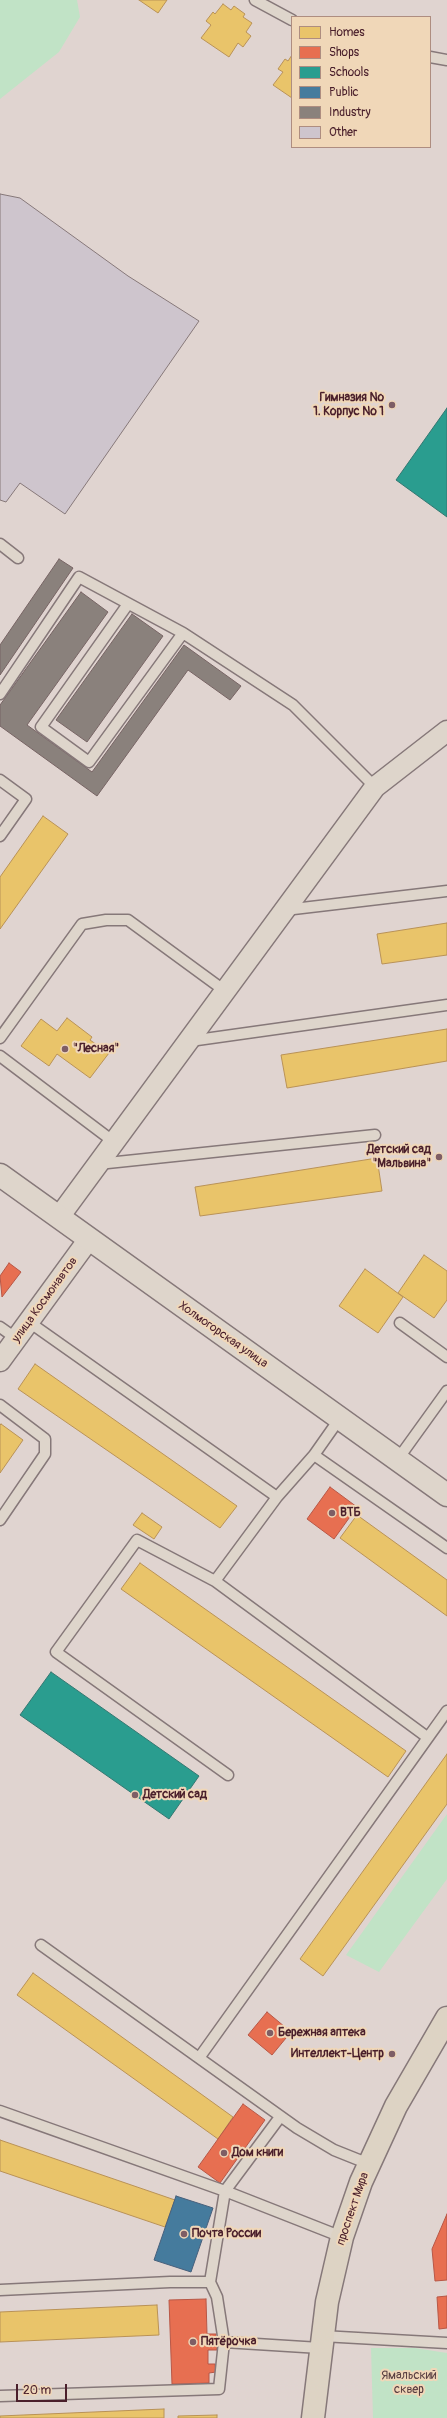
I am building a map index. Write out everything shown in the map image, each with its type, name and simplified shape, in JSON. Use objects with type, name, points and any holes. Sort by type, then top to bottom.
[{"type":"main road","name":"проспект Мира","points":[[313,2418],[321,2342],[331,2279],[342,2237],[369,2164],[396,2106],[447,2018]]},
{"type":"street","points":[[59,1217],[375,787],[447,731]]},
{"type":"street","name":"Холмогорская улица","points":[[0,1175],[447,1495]]},
{"type":"street","name":"улица Космонавтов","points":[[0,1361],[89,1239]]},
{"type":"lane","points":[[255,0],[291,19]]},
{"type":"lane","points":[[431,57],[447,60]]},
{"type":"lane","points":[[0,544],[18,558]]},
{"type":"lane","points":[[0,694],[79,577],[183,633],[293,705],[375,787]]},
{"type":"lane","points":[[128,604],[41,727],[89,762],[183,633]]},
{"type":"lane","points":[[0,780],[26,799],[0,836]]},
{"type":"lane","points":[[284,910],[447,891]]},
{"type":"lane","points":[[0,1038],[82,924],[106,920],[128,920],[225,991]]},
{"type":"lane","points":[[188,1041],[447,1005]]},
{"type":"lane","points":[[0,1056],[114,1142]]},
{"type":"lane","points":[[98,1164],[375,1135]]},
{"type":"lane","points":[[29,1322],[277,1496]]},
{"type":"lane","points":[[400,1323],[447,1357]]},
{"type":"lane","points":[[0,1327],[17,1339]]},
{"type":"lane","points":[[398,1459],[447,1391]]},
{"type":"lane","points":[[0,1405],[45,1439],[45,1454],[0,1520]]},
{"type":"lane","points":[[215,1581],[277,1496],[314,1455],[340,1418]]},
{"type":"lane","points":[[314,1455],[447,1548]]},
{"type":"lane","points":[[228,1775],[56,1652],[137,1540],[215,1581],[428,1737]]},
{"type":"lane","points":[[199,2058],[447,1711]]},
{"type":"lane","points":[[41,1945],[280,2116],[334,2150],[369,2164]]},
{"type":"lane","points":[[0,2111],[225,2191],[342,2237]]},
{"type":"lane","points":[[0,2396],[219,2388],[224,2342],[217,2297],[210,2282],[225,2191],[280,2116]]},
{"type":"lane","points":[[0,2290],[170,2282],[210,2282]]},
{"type":"lane","points":[[224,2342],[447,2343]]},
{"type":"green space","points":[[0,0],[77,0],[80,17],[59,52],[0,99]]},
{"type":"green space","points":[[447,1814],[447,1879],[379,1972],[346,1955]]},
{"type":"green space","name":"Ямальский сквер","points":[[371,2348],[415,2348],[447,2353],[447,2418],[373,2418]]},
{"type":"building: Homes","points":[[139,0],[167,0],[158,13]]},
{"type":"building: Homes","points":[[223,4],[231,10],[234,6],[245,14],[243,17],[252,23],[246,32],[251,36],[243,47],[238,43],[229,57],[201,38],[211,25],[206,21],[213,12],[215,14]]},
{"type":"building: Homes","points":[[291,56],[291,97],[273,85],[283,72],[278,69],[285,59],[288,61]]},
{"type":"building: Homes","points":[[43,816],[68,834],[0,929],[0,877]]},
{"type":"building: Homes","points":[[447,923],[447,955],[382,964],[377,934]]},
{"type":"building: Homes","name":"\"Лесная\"","points":[[67,1018],[92,1037],[90,1040],[109,1053],[90,1078],[57,1054],[49,1066],[21,1046],[41,1019],[57,1031]]},
{"type":"building: Homes","points":[[447,1029],[447,1061],[287,1088],[281,1055]]},
{"type":"building: Homes","points":[[377,1158],[382,1191],[200,1216],[195,1187]]},
{"type":"building: Homes","points":[[424,1255],[447,1271],[447,1300],[434,1318],[398,1293]]},
{"type":"building: Homes","points":[[365,1269],[403,1297],[378,1333],[339,1306]]},
{"type":"building: Homes","points":[[35,1364],[237,1506],[220,1528],[18,1389]]},
{"type":"building: Homes","points":[[1,1424],[23,1440],[0,1473],[0,1425]]},
{"type":"building: Homes","points":[[142,1513],[162,1527],[154,1539],[133,1525]]},
{"type":"building: Homes","points":[[357,1515],[447,1580],[447,1616],[340,1538]]},
{"type":"building: Homes","points":[[140,1563],[406,1751],[388,1777],[121,1589]]},
{"type":"building: Homes","points":[[447,1754],[447,1804],[323,1976],[300,1959]]},
{"type":"building: Homes","points":[[33,1973],[233,2117],[218,2139],[17,1995]]},
{"type":"building: Homes","points":[[0,2140],[175,2200],[165,2227],[0,2171]]},
{"type":"building: Homes","points":[[157,2305],[159,2335],[0,2342],[0,2312]]},
{"type":"building: Homes","points":[[164,2409],[164,2418],[0,2418],[0,2416]]},
{"type":"building: Homes","points":[[217,2415],[217,2418],[178,2418],[178,2416]]},
{"type":"building: Shops","points":[[9,1263],[21,1272],[2,1297],[0,1276]]},
{"type":"building: Shops","name":"ВТБ","points":[[330,1487],[357,1507],[334,1539],[307,1519]]},
{"type":"building: Shops","name":"Бережная аптека","points":[[267,2012],[291,2032],[272,2055],[248,2035]]},
{"type":"building: Shops","name":"Дом книги","points":[[243,2104],[265,2120],[220,2183],[198,2167]]},
{"type":"building: Shops","points":[[447,2214],[447,2280],[435,2281],[432,2249]]},
{"type":"building: Shops","points":[[447,2296],[447,2328],[439,2329],[437,2297]]},
{"type":"building: Shops","name":"Пятёрочка","points":[[206,2299],[207,2334],[216,2334],[217,2350],[208,2350],[208,2364],[215,2364],[216,2372],[209,2373],[209,2383],[172,2384],[169,2300]]},
{"type":"building: Schools","points":[[447,408],[447,517],[396,480]]},
{"type":"building: Schools","points":[[51,1672],[199,1776],[169,1819],[20,1715]]},
{"type":"building: Public","points":[[176,2196],[213,2208],[191,2272],[154,2260]]},
{"type":"building: Industry","points":[[59,559],[73,568],[0,675],[0,645]]},
{"type":"building: Industry","points":[[81,592],[108,612],[27,725],[92,772],[184,645],[241,686],[230,700],[188,670],[97,796],[0,726],[0,705]]},
{"type":"building: Industry","points":[[132,614],[163,636],[87,742],[56,720]]},
{"type":"building: Other","points":[[0,194],[20,198],[128,276],[199,321],[65,514],[20,483],[6,502],[0,500]]},
{"type":"place","name":"Гимназия № 1. Корпус № 1","points":[[392,405]]},
{"type":"place","name":"\"Лесная\"","points":[[65,1049]]},
{"type":"place","name":"Детский сад \"Мальвина\"","points":[[439,1157]]},
{"type":"place","name":"ВТБ","points":[[332,1513]]},
{"type":"place","name":"Детский сад","points":[[135,1795]]},
{"type":"place","name":"Бережная аптека","points":[[270,2033]]},
{"type":"place","name":"Интеллект-Центр","points":[[392,2054]]},
{"type":"place","name":"Дом книги","points":[[224,2153]]},
{"type":"place","name":"Почта России","points":[[184,2234]]},
{"type":"place","name":"Пятёрочка","points":[[193,2342]]}]
